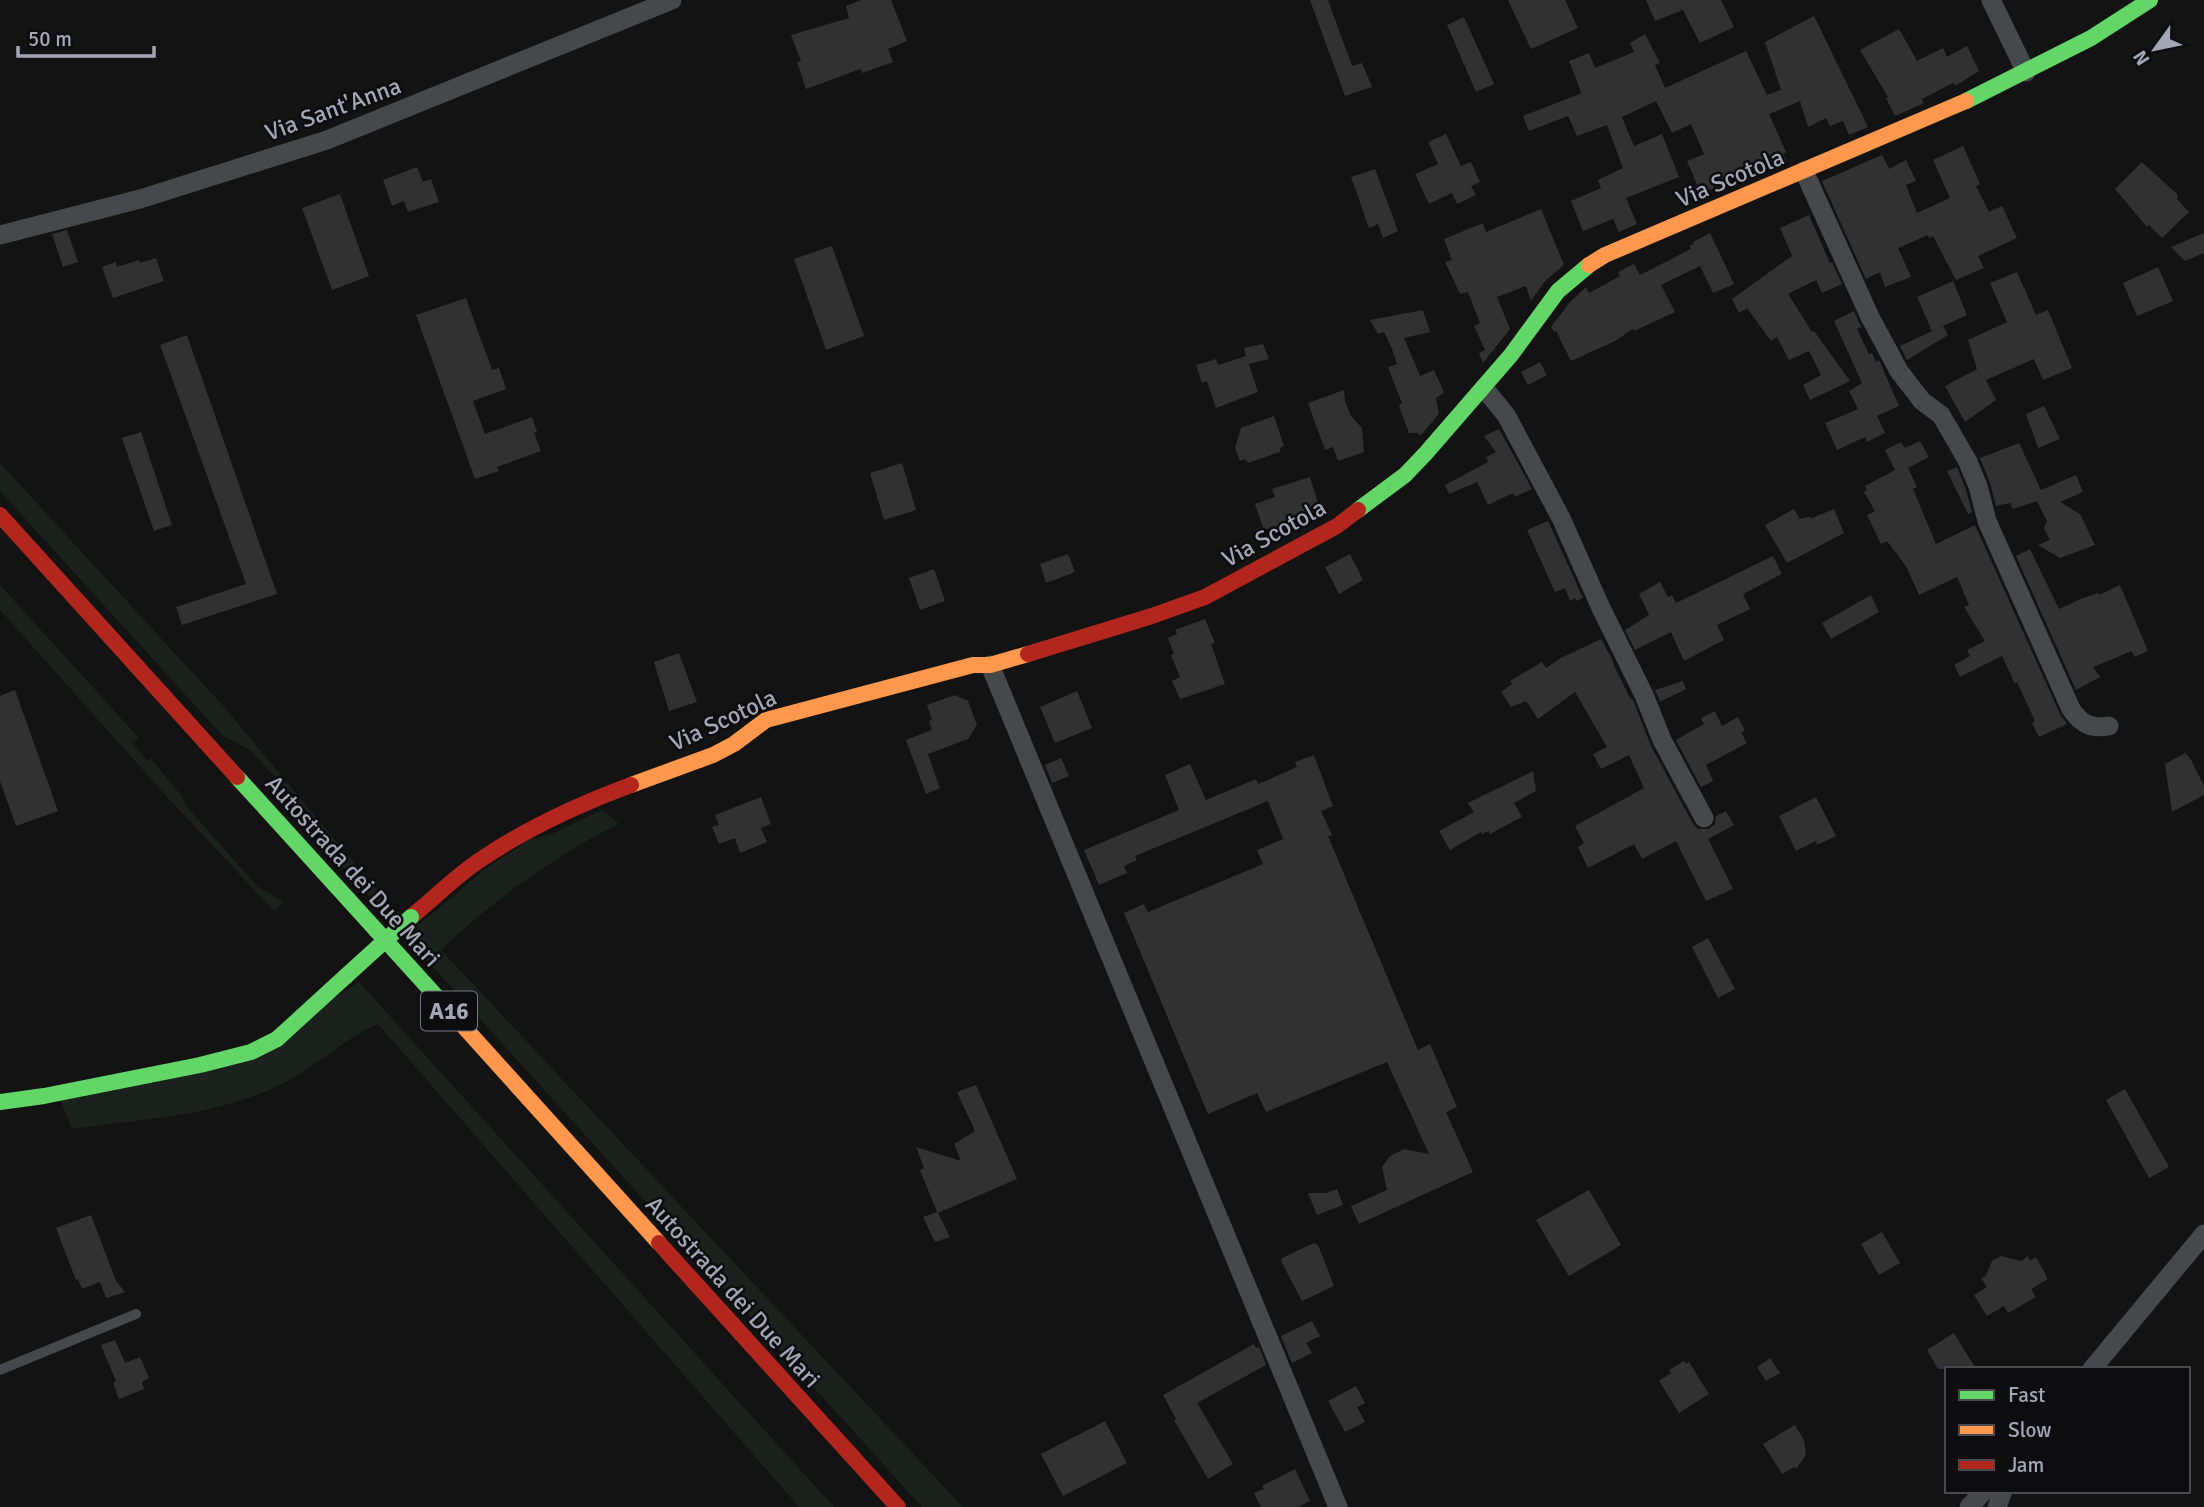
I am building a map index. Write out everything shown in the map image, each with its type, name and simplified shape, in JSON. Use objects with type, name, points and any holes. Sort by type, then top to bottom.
[{"type":"main road","name":"Via Scotola","points":[[0,1102],[200,1065],[251,1052],[277,1040],[411,917],[476,863],[529,830],[584,802],[713,755],[734,744],[766,720],[863,692],[974,665],[990,665],[1152,617],[1205,597],[1264,568],[1337,526],[1405,475],[1452,427],[1511,355],[1558,291],[1582,269],[1605,255],[1949,110],[2091,38],[2150,0]]},
{"type":"main road","name":"Autostrada dei Due Mari","points":[[0,515],[898,1507]]},
{"type":"main road","name":"Autostrada dei Due Mari","points":[[353,942],[381,973]]},
{"type":"street","name":"Via Sant'Anna","points":[[0,235],[140,199],[327,140],[673,0]]},
{"type":"street","points":[[1991,0],[2025,72]]},
{"type":"street","points":[[1804,171],[1870,317],[1899,371],[1922,401],[1941,415],[1967,460],[1978,486],[1987,521],[2070,709],[2088,726],[2109,726]]},
{"type":"street","points":[[1483,388],[1506,415],[1562,518],[1662,740],[1704,818]]},
{"type":"street","points":[[990,665],[1338,1507]]},
{"type":"street","points":[[2094,1367],[2204,1234]]},
{"type":"street","points":[[1969,1507],[1982,1493]]},
{"type":"lane","points":[[0,1370],[136,1314]]},
{"type":"shaded area","points":[[0,463],[225,708],[371,883],[414,929],[485,869],[529,840],[554,833],[602,810],[619,824],[572,849],[526,880],[441,950],[963,1507],[922,1507],[337,861],[324,830],[250,750],[223,736],[0,491]]},
{"type":"shaded area","points":[[0,585],[139,738],[132,743],[147,760],[151,759],[181,795],[187,807],[258,887],[284,902],[274,911],[168,798],[0,610]]},
{"type":"shaded area","points":[[359,982],[834,1507],[799,1507],[378,1024],[353,1037],[294,1077],[257,1095],[179,1115],[72,1129],[60,1099],[232,1063]]},
{"type":"building","points":[[861,0],[891,0],[907,41],[888,49],[893,62],[862,73],[860,69],[806,89],[797,62],[801,61],[791,35],[849,18],[846,6]]},
{"type":"building","points":[[1310,0],[1328,0],[1352,66],[1362,63],[1372,87],[1345,96]]},
{"type":"building","points":[[1508,0],[1565,0],[1578,28],[1531,49]]},
{"type":"building","points":[[1646,0],[1721,0],[1734,27],[1700,43],[1683,10],[1655,21]]},
{"type":"building","points":[[1814,16],[1868,127],[1849,135],[1843,121],[1830,126],[1826,118],[1808,127],[1800,101],[1769,114],[1786,152],[1783,154],[1787,161],[1755,175],[1753,171],[1701,194],[1687,161],[1704,154],[1691,124],[1672,133],[1656,101],[1622,117],[1634,146],[1662,134],[1679,177],[1626,198],[1637,224],[1619,232],[1613,219],[1583,231],[1571,201],[1601,188],[1598,180],[1623,168],[1607,125],[1577,136],[1568,116],[1529,131],[1523,116],[1580,94],[1569,61],[1589,53],[1595,68],[1634,52],[1630,43],[1645,34],[1660,63],[1655,65],[1665,88],[1746,51],[1767,95],[1781,90],[1765,42]]},
{"type":"building","points":[[1464,17],[1494,84],[1476,92],[1447,25]]},
{"type":"building","points":[[1899,29],[1917,61],[1943,48],[1947,57],[1967,46],[1979,71],[1955,86],[1953,83],[1922,99],[1924,103],[1895,116],[1886,98],[1888,97],[1860,50]]},
{"type":"building","points":[[1446,134],[1461,166],[1471,162],[1480,182],[1471,186],[1476,195],[1457,204],[1452,193],[1429,204],[1415,174],[1438,164],[1428,142]]},
{"type":"building","points":[[1963,146],[1980,184],[1976,186],[1989,212],[2002,206],[2017,238],[1978,256],[1984,268],[1956,280],[1933,236],[1929,238],[1928,235],[1898,248],[1911,277],[1885,287],[1880,272],[1866,279],[1822,181],[1882,155],[1889,169],[1906,160],[1916,181],[1906,185],[1917,213],[1950,198],[1933,160]]},
{"type":"building","points":[[2142,162],[2178,195],[2177,199],[2189,212],[2162,238],[2149,225],[2147,227],[2115,189]]},
{"type":"building","points":[[417,167],[423,182],[431,179],[439,202],[408,212],[404,201],[392,206],[383,180]]},
{"type":"building","points":[[1375,169],[1398,231],[1383,238],[1378,224],[1369,228],[1351,177]]},
{"type":"building","points":[[340,194],[369,276],[332,290],[302,208]]},
{"type":"building","points":[[1541,209],[1564,265],[1545,281],[1531,301],[1526,286],[1497,297],[1510,329],[1483,363],[1479,353],[1485,350],[1474,326],[1480,323],[1468,292],[1460,294],[1445,262],[1452,260],[1444,239],[1483,223],[1486,232]]},
{"type":"building","points":[[1809,215],[1842,284],[1822,293],[1816,280],[1788,294],[1812,332],[1814,331],[1850,381],[1810,400],[1803,385],[1821,375],[1809,351],[1789,360],[1777,337],[1771,341],[1747,308],[1739,313],[1732,299],[1792,256],[1780,228]]},
{"type":"building","points":[[67,230],[78,262],[63,267],[52,234]]},
{"type":"building","points":[[1710,233],[1734,284],[1713,293],[1700,266],[1661,285],[1675,312],[1634,331],[1633,329],[1615,341],[1571,361],[1556,331],[1551,327],[1570,302],[1586,287],[1589,293],[1620,276],[1618,272],[1634,264],[1640,275],[1691,249],[1689,246],[1694,244],[1693,242]]},
{"type":"building","points":[[2204,233],[2204,253],[2185,261],[2171,247]]},
{"type":"building","points":[[832,246],[864,336],[826,350],[794,259]]},
{"type":"building","points":[[156,258],[164,281],[113,298],[102,267],[116,262],[117,267]]},
{"type":"building","points":[[2158,267],[2173,301],[2137,316],[2123,283]]},
{"type":"building","points":[[2017,272],[2036,315],[2048,310],[2072,368],[2043,380],[2034,359],[1986,380],[1996,400],[1965,422],[1945,386],[1977,369],[1968,340],[2007,322],[1990,283]]},
{"type":"building","points":[[1953,281],[1967,315],[1932,331],[1917,297]]},
{"type":"building","points":[[466,298],[492,370],[499,368],[506,389],[473,401],[485,434],[532,417],[537,432],[534,433],[541,451],[497,467],[499,471],[475,479],[416,315]]},
{"type":"building","points":[[1423,310],[1430,332],[1404,338],[1420,376],[1434,370],[1444,393],[1436,398],[1439,414],[1420,436],[1418,433],[1409,433],[1399,406],[1402,403],[1388,367],[1397,364],[1392,349],[1384,332],[1378,334],[1370,320]]},
{"type":"building","points":[[1854,311],[1861,327],[1857,329],[1869,354],[1872,353],[1876,362],[1879,360],[1899,406],[1877,416],[1885,433],[1867,442],[1865,437],[1837,450],[1825,423],[1858,409],[1849,391],[1862,383],[1834,321]]},
{"type":"building","points":[[1943,326],[1948,335],[1907,360],[1900,346]]},
{"type":"building","points":[[187,335],[277,594],[182,625],[176,607],[246,584],[160,345]]},
{"type":"building","points":[[1263,344],[1269,359],[1249,364],[1258,392],[1216,408],[1207,381],[1202,383],[1196,365],[1216,359],[1218,365],[1246,356],[1244,348]]},
{"type":"building","points":[[1540,362],[1547,375],[1528,385],[1521,372]]},
{"type":"building","points":[[1344,390],[1351,416],[1362,428],[1364,452],[1338,461],[1333,447],[1325,450],[1308,403]]},
{"type":"building","points":[[2044,406],[2060,439],[2038,448],[2026,414]]},
{"type":"building","points":[[1274,416],[1284,446],[1280,448],[1280,452],[1248,463],[1245,459],[1240,461],[1235,448],[1241,428]]},
{"type":"building","points":[[1499,429],[1532,489],[1515,497],[1513,493],[1488,505],[1477,482],[1449,494],[1445,485],[1488,462],[1486,457],[1496,452],[1484,436]]},
{"type":"building","points":[[141,432],[172,525],[154,531],[122,438]]},
{"type":"building","points":[[1920,441],[1929,457],[1908,468],[1917,487],[1913,489],[1936,544],[1975,525],[2060,714],[2067,724],[2039,737],[2032,723],[2035,721],[2002,656],[1960,677],[1954,665],[1970,656],[1967,650],[1985,641],[1964,607],[1969,605],[1957,577],[1919,595],[1906,566],[1887,541],[1881,544],[1867,515],[1875,511],[1864,492],[1867,490],[1865,486],[1895,470],[1885,450],[1901,442],[1905,448]]},
{"type":"building","points":[[2019,443],[2041,490],[2076,475],[2083,492],[2060,502],[2080,514],[2095,545],[2060,558],[2038,545],[2050,540],[2044,528],[2047,521],[2037,501],[2013,509],[2010,503],[1996,506],[1980,458]]},
{"type":"building","points":[[902,463],[916,510],[884,520],[870,473]]},
{"type":"building","points":[[1957,467],[1972,512],[1968,514],[1947,471]]},
{"type":"building","points":[[1310,477],[1322,516],[1300,524],[1297,519],[1264,530],[1255,504],[1275,497],[1272,489]]},
{"type":"building","points":[[1794,509],[1800,519],[1812,518],[1834,509],[1844,533],[1787,563],[1765,525]]},
{"type":"building","points":[[1548,521],[1583,598],[1576,601],[1575,598],[1570,601],[1565,588],[1555,592],[1527,530]]},
{"type":"building","points":[[2030,549],[2059,609],[2120,585],[2148,651],[2134,657],[2132,651],[2093,667],[2100,677],[2076,690],[2016,556]]},
{"type":"building","points":[[1068,554],[1075,572],[1046,583],[1040,564]]},
{"type":"building","points":[[1350,554],[1363,580],[1339,594],[1325,567]]},
{"type":"building","points":[[1773,556],[1782,574],[1743,594],[1750,609],[1717,625],[1724,640],[1684,661],[1671,632],[1635,650],[1625,630],[1649,615],[1639,594],[1660,582],[1668,597],[1672,595],[1676,603]]},
{"type":"building","points":[[934,569],[945,601],[920,610],[909,578]]},
{"type":"building","points":[[1871,595],[1879,612],[1831,639],[1822,623]]},
{"type":"building","points":[[1205,619],[1215,643],[1211,644],[1225,684],[1180,699],[1172,681],[1180,677],[1171,655],[1174,654],[1168,638],[1177,634],[1175,630]]},
{"type":"building","points":[[1601,639],[1633,700],[1651,746],[1693,824],[1698,829],[1709,829],[1715,824],[1716,816],[1726,811],[1734,825],[1708,839],[1733,889],[1706,901],[1676,841],[1642,859],[1634,844],[1588,868],[1578,847],[1584,843],[1575,826],[1644,788],[1629,755],[1601,769],[1593,754],[1607,747],[1575,692],[1538,719],[1526,701],[1511,707],[1501,692],[1512,684],[1510,681],[1542,662],[1546,668]]},
{"type":"building","points":[[679,653],[697,702],[669,711],[654,662]]},
{"type":"building","points":[[1683,681],[1686,689],[1660,702],[1655,690]]},
{"type":"building","points":[[15,690],[58,811],[16,826],[0,781],[0,696]]},
{"type":"building","points":[[1077,691],[1092,728],[1055,743],[1040,707]]},
{"type":"building","points":[[955,695],[968,701],[977,725],[968,739],[928,754],[940,788],[926,794],[906,740],[932,730],[927,705]]},
{"type":"building","points":[[1715,711],[1722,726],[1738,717],[1747,743],[1706,765],[1713,781],[1701,787],[1676,740],[1704,724],[1701,718]]},
{"type":"building","points":[[2185,753],[2204,786],[2204,795],[2172,812],[2165,764]]},
{"type":"building","points":[[1314,755],[1333,806],[1321,811],[1332,835],[1328,836],[1418,1050],[1430,1044],[1457,1107],[1446,1112],[1473,1172],[1359,1224],[1351,1206],[1387,1190],[1382,1167],[1390,1156],[1404,1149],[1429,1154],[1387,1062],[1266,1112],[1257,1093],[1208,1114],[1124,913],[1144,904],[1148,912],[1263,864],[1257,850],[1283,839],[1268,801],[1135,856],[1137,860],[1124,866],[1127,873],[1099,885],[1084,850],[1179,810],[1165,775],[1190,764],[1206,800],[1256,779],[1258,784],[1297,767],[1295,762]]},
{"type":"building","points":[[1061,758],[1069,776],[1052,783],[1045,765]]},
{"type":"building","points":[[1533,771],[1536,791],[1514,803],[1522,817],[1490,834],[1488,831],[1482,834],[1481,832],[1450,850],[1439,831],[1474,812],[1468,803]]},
{"type":"building","points":[[761,797],[771,824],[761,828],[767,842],[740,853],[735,838],[719,844],[712,827],[719,825],[715,815]]},
{"type":"building","points":[[1816,797],[1836,836],[1817,845],[1816,841],[1796,851],[1779,816]]},
{"type":"building","points":[[1708,938],[1735,989],[1718,998],[1692,947]]},
{"type":"building","points":[[976,1085],[1017,1179],[938,1213],[950,1237],[935,1242],[923,1217],[937,1212],[920,1170],[924,1168],[916,1147],[961,1161],[954,1144],[975,1131],[957,1092]]},
{"type":"building","points":[[2125,1089],[2169,1167],[2149,1178],[2106,1100]]},
{"type":"building","points":[[1337,1189],[1343,1205],[1317,1215],[1308,1193],[1326,1193]]},
{"type":"building","points":[[1589,1190],[1621,1245],[1569,1276],[1536,1220]]},
{"type":"building","points":[[91,1215],[116,1281],[125,1292],[106,1298],[100,1282],[82,1289],[56,1228]]},
{"type":"building","points":[[1882,1232],[1900,1263],[1879,1275],[1861,1244]]},
{"type":"building","points":[[1314,1243],[1318,1245],[1334,1286],[1302,1301],[1281,1261],[1282,1258]]},
{"type":"building","points":[[2001,1256],[2021,1261],[2028,1256],[2030,1261],[2036,1257],[2048,1279],[2031,1289],[2036,1297],[2008,1313],[2004,1306],[1987,1316],[1974,1295],[1987,1287],[1981,1278],[1986,1276],[1992,1261]]},
{"type":"building","points":[[1312,1321],[1320,1336],[1306,1343],[1312,1353],[1292,1363],[1281,1336]]},
{"type":"building","points":[[1954,1333],[1975,1367],[1938,1369],[1927,1350]]},
{"type":"building","points":[[115,1340],[125,1363],[140,1357],[149,1378],[142,1382],[144,1389],[119,1399],[113,1383],[116,1381],[101,1345]]},
{"type":"building","points":[[1254,1344],[1256,1348],[1259,1347],[1266,1365],[1197,1403],[1233,1464],[1208,1479],[1174,1420],[1176,1419],[1163,1395]]},
{"type":"building","points":[[1770,1358],[1780,1373],[1766,1381],[1757,1367]]},
{"type":"building","points":[[1684,1361],[1686,1364],[1689,1362],[1709,1394],[1679,1413],[1659,1381],[1671,1373],[1669,1370]]},
{"type":"building","points":[[1356,1386],[1365,1403],[1357,1407],[1365,1422],[1345,1432],[1328,1401]]},
{"type":"building","points":[[1105,1421],[1127,1463],[1063,1496],[1041,1454]]},
{"type":"building","points":[[1795,1425],[1804,1440],[1806,1455],[1796,1469],[1794,1467],[1782,1474],[1763,1444]]},
{"type":"building","points":[[1295,1469],[1310,1501],[1298,1507],[1261,1507],[1254,1493]]},
{"type":"traffic: fast","points":[[1966,101],[2091,38],[2150,0]]},
{"type":"traffic: fast","points":[[1358,510],[1405,475],[1426,453],[1511,355],[1558,291],[1589,265]]},
{"type":"traffic: fast","points":[[237,777],[455,1017]]},
{"type":"traffic: fast","points":[[346,976],[411,917]]},
{"type":"traffic: fast","points":[[0,1102],[44,1096],[200,1065],[251,1052],[277,1039],[346,976]]},
{"type":"traffic: slow","points":[[1589,265],[1605,255],[1966,101]]},
{"type":"traffic: slow","points":[[631,785],[713,755],[734,744],[766,720],[973,665],[990,665],[1028,654]]},
{"type":"traffic: slow","points":[[455,1017],[659,1243]]},
{"type":"traffic: jam","points":[[1028,654],[1205,597],[1337,526],[1358,510]]},
{"type":"traffic: jam","points":[[0,515],[237,777]]},
{"type":"traffic: jam","points":[[411,917],[468,868],[495,850],[571,809],[631,785]]},
{"type":"traffic: jam","points":[[659,1243],[898,1507]]}]
